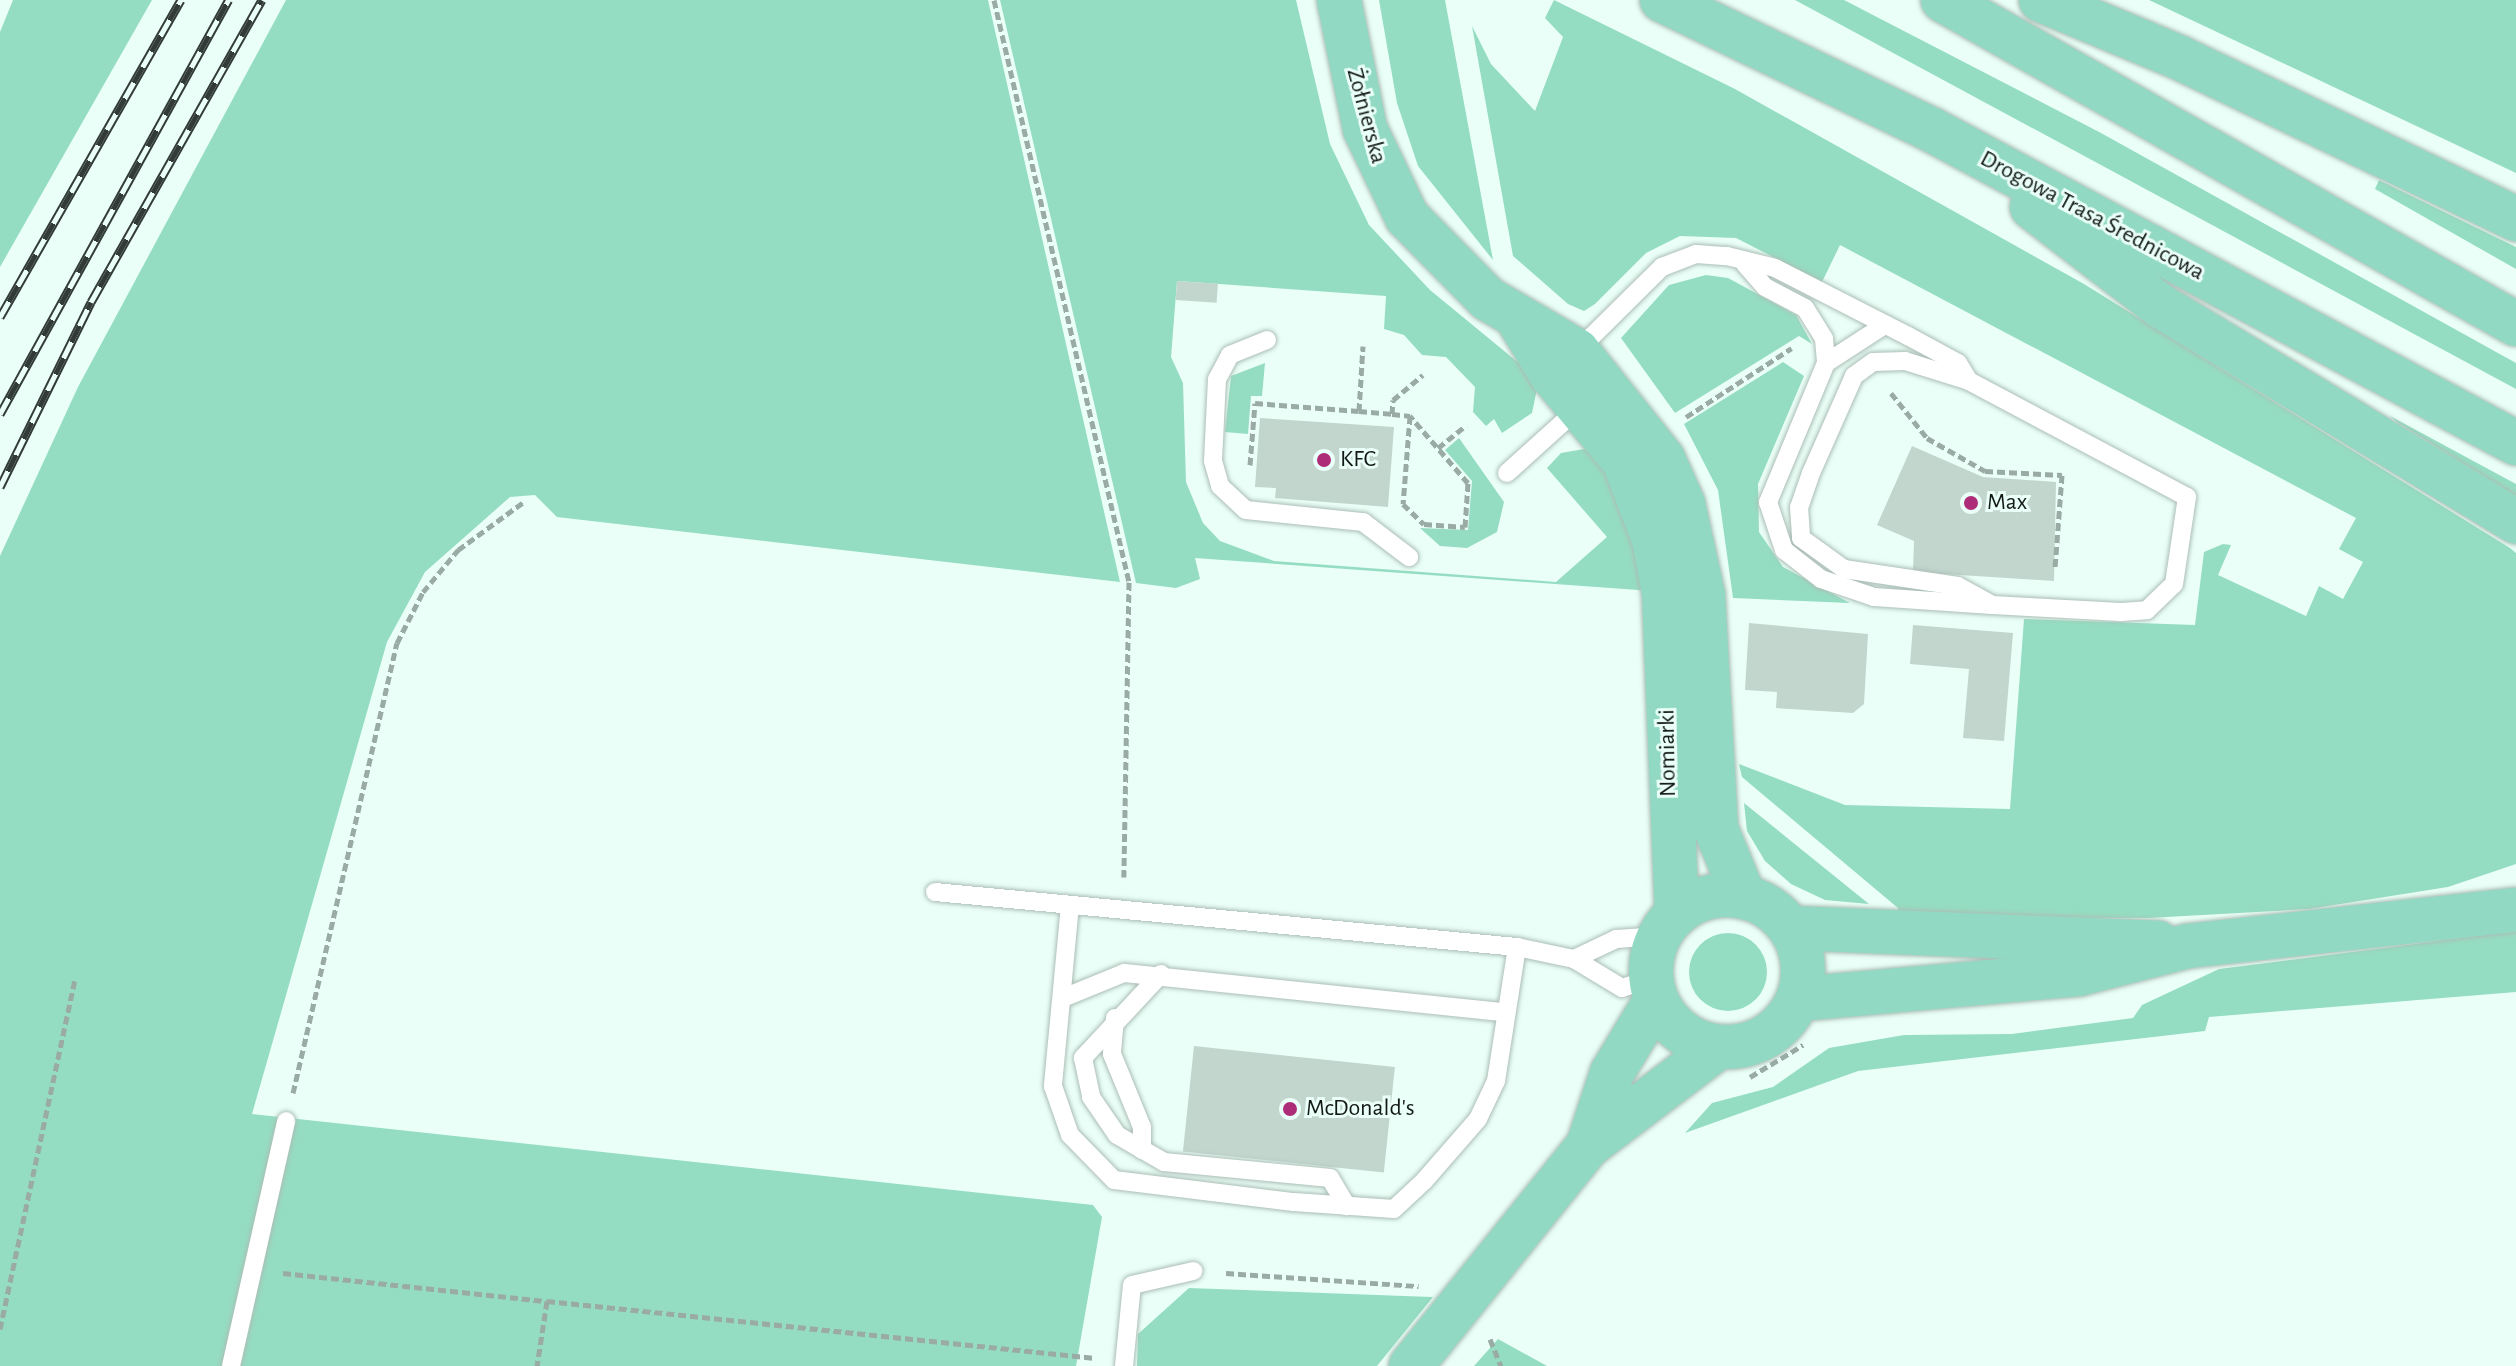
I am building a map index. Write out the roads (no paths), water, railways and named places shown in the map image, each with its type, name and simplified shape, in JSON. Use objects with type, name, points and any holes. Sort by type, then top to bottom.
[{"type":"main road","name":"Żołnierska","points":[[1339,0],[1365,129],[1393,194],[1427,241],[1519,321],[1577,351],[1663,459],[1683,504],[1683,594]]},
{"type":"main road","name":"Drogowa Trasa Średnicowa","points":[[1662,0],[1932,130],[2516,443]]},
{"type":"main road","points":[[1943,0],[2516,324]]},
{"type":"main road","points":[[2041,0],[2180,58],[2516,219]]},
{"type":"main road","points":[[1932,130],[2162,307],[2516,521]]},
{"type":"main road","name":"Żołnierska","points":[[1519,321],[1551,374],[1582,405],[1624,461],[1683,594]]},
{"type":"main road","name":"Nomiarki","points":[[1683,594],[1716,829],[1744,897]]},
{"type":"main road","name":"Nomiarki","points":[[1669,925],[1683,594]]},
{"type":"main road","points":[[2428,919],[2516,882]]},
{"type":"main road","points":[[1411,1366],[1588,1146],[1717,1048],[1757,1042],[1782,1024],[1799,999],[1802,963],[1791,928],[1772,909],[1744,897],[1707,898],[1669,925],[1653,990],[1612,1073],[1588,1146]]},
{"type":"main road","points":[[1799,999],[2079,974],[2188,946],[2516,910]]},
{"type":"main road","points":[[1791,928],[2075,934],[2188,946]]},
{"type":"main road","points":[[1653,990],[1672,1025],[1717,1048]]},
{"type":"lane","points":[[1577,351],[1662,267],[1696,254],[1775,268],[1958,363],[1969,381]]},
{"type":"lane","points":[[1745,264],[1817,321],[1826,363]]},
{"type":"lane","points":[[1883,326],[1826,363],[1768,502],[1784,550],[1851,591],[1992,605],[2147,610],[2174,584],[2187,497],[1969,381],[1888,359],[1854,376],[1803,495],[1798,525],[1817,556],[1844,569],[1958,586],[1992,605]]},
{"type":"lane","points":[[1267,340],[1230,355],[1217,379],[1216,476],[1246,510],[1363,522],[1409,557]]},
{"type":"lane","points":[[1507,473],[1582,405]]},
{"type":"lane","points":[[935,892],[1517,947],[1574,959],[1622,988],[1653,990]]},
{"type":"lane","points":[[1070,905],[1053,1086],[1058,1112],[1091,1163],[1114,1180],[1347,1206],[1394,1209],[1478,1119],[1496,1081],[1502,1012],[1517,947]]},
{"type":"lane","points":[[1574,959],[1616,939],[1669,925]]},
{"type":"lane","points":[[1063,998],[1124,973],[1161,974],[1502,1012]]},
{"type":"lane","points":[[1161,974],[1088,1046],[1085,1080],[1117,1135],[1164,1162],[1330,1178],[1347,1206]]},
{"type":"lane","points":[[1115,1018],[1112,1054],[1142,1127],[1142,1150]]},
{"type":"lane","points":[[231,1366],[286,1121]]},
{"type":"lane","points":[[1124,1366],[1132,1285],[1193,1271]]},
{"type":"railway","points":[[0,317],[181,0]]},
{"type":"railway","points":[[0,414],[229,0]]},
{"type":"railway","points":[[0,487],[91,302],[262,0]]},
{"type":"place","name":"KFC","points":[[1324,460]]},
{"type":"place","name":"Max","points":[[1971,503]]},
{"type":"place","name":"McDonald's","points":[[1290,1109]]}]
